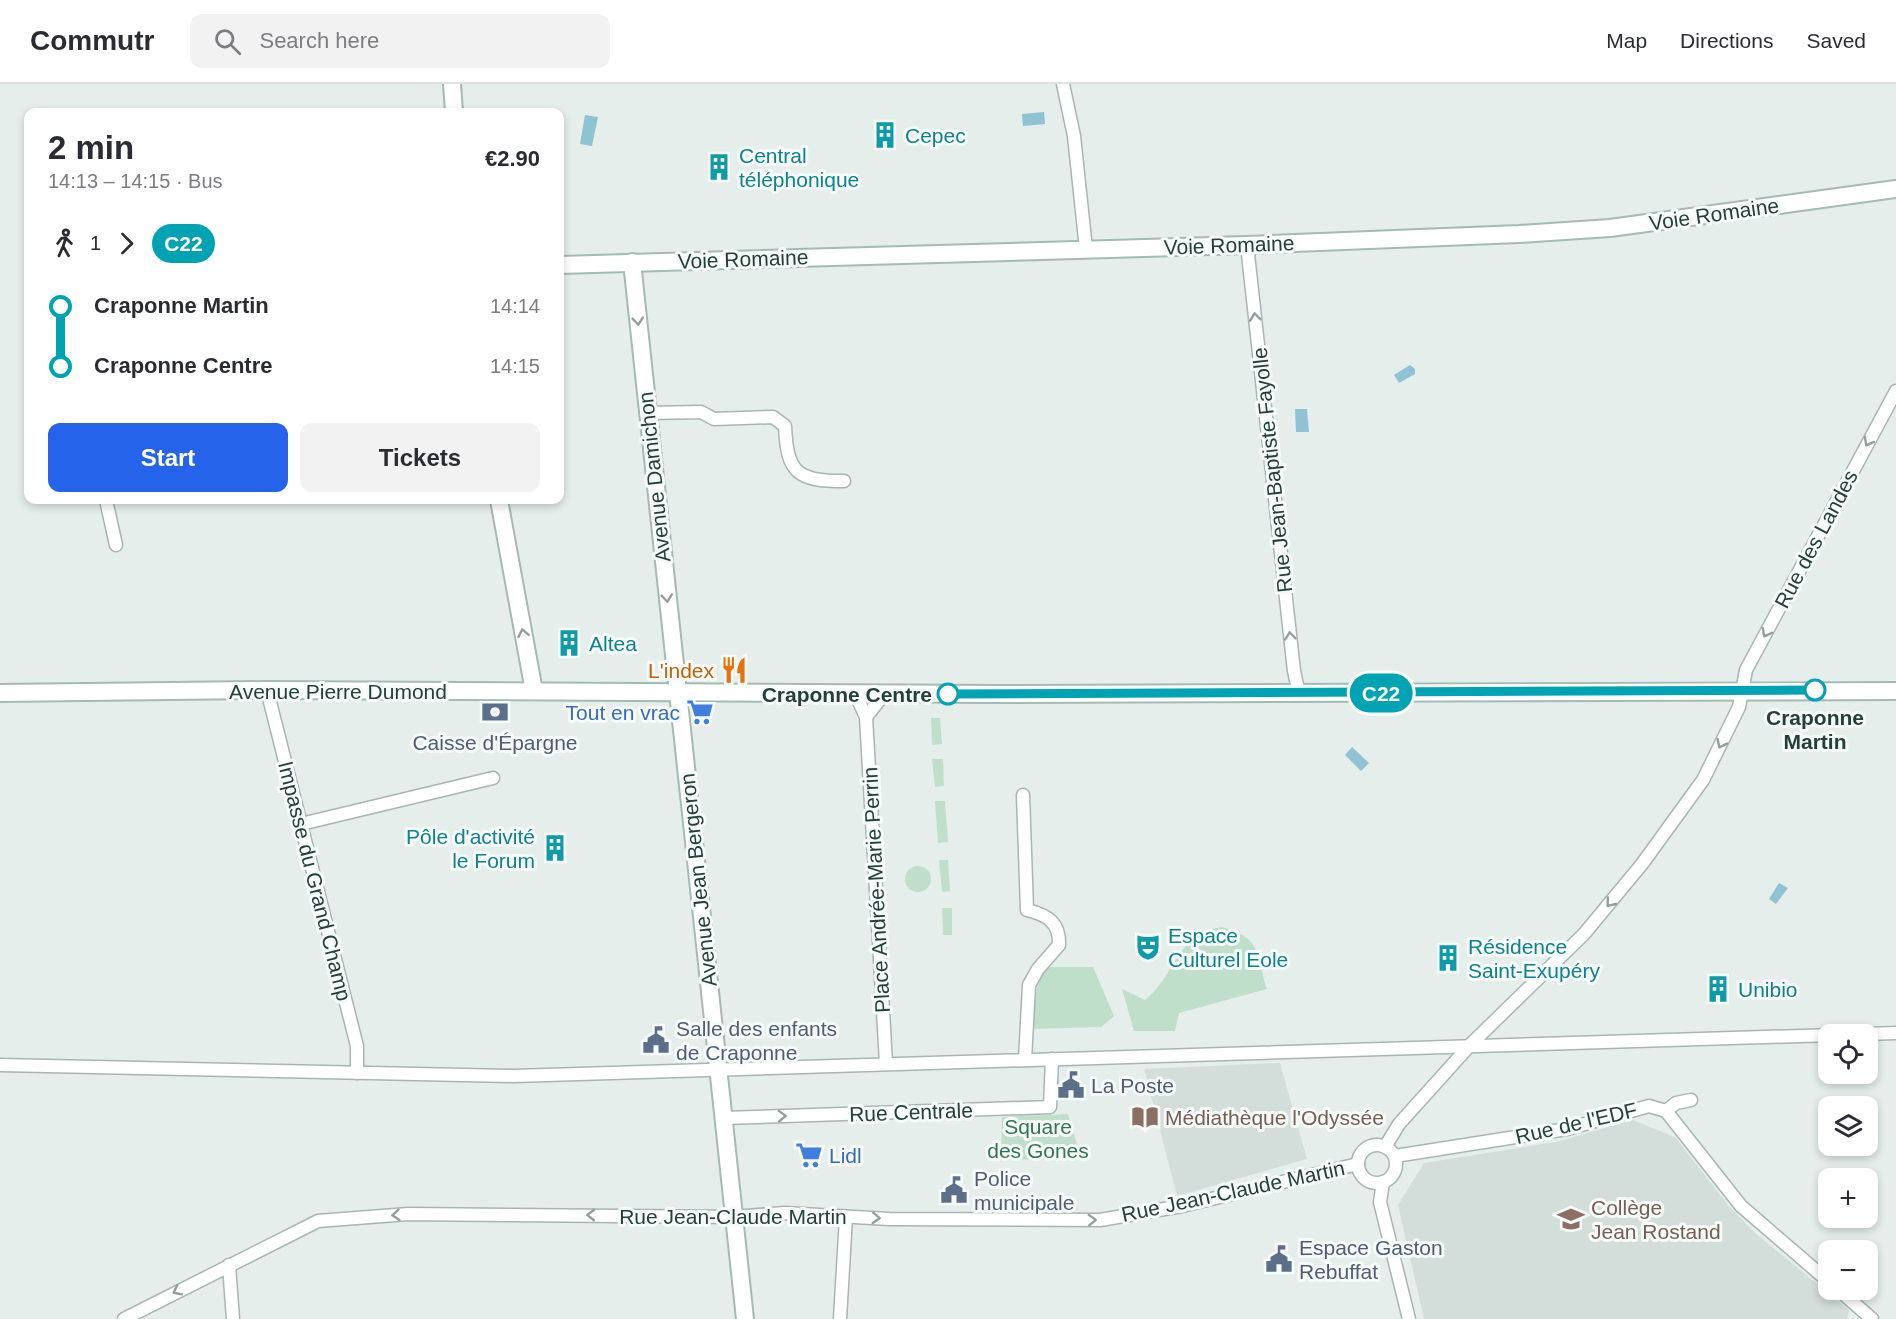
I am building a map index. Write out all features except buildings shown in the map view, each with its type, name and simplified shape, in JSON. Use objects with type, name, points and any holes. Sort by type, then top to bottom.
[{"type":"street","points":[[452,84],[454,108]]},
{"type":"street","points":[[1063,84],[1074,136],[1086,249]]},
{"type":"street","name":"Voie Romaine","points":[[564,265],[1246,245],[1610,228],[1896,189]]},
{"type":"street","name":"Rue Jean-Baptiste Fayolle","points":[[1246,245],[1294,671],[1299,694]]},
{"type":"street","name":"Avenue Damichon","points":[[632,262],[677,691]]},
{"type":"street","name":"Rue des Landes","points":[[1741,690],[1746,670],[1896,391]]},
{"type":"street","points":[[648,413],[701,412],[714,419],[773,417],[785,426],[789,461],[800,473],[813,481],[844,481]]},
{"type":"street","points":[[107,504],[116,545]]},
{"type":"street","points":[[500,504],[534,691]]},
{"type":"street","name":"Avenue Pierre Dumond","points":[[0,693],[267,690],[1299,694],[1896,691]]},
{"type":"street","name":"Impasse du Grand Champ","points":[[267,690],[357,1046],[357,1072]]},
{"type":"street","points":[[1409,1319],[1380,1202],[1383,1182],[1394,1174],[1396,1168],[1390,1151],[1399,1124],[1470,1044],[1584,934],[1642,864],[1703,780],[1740,707],[1741,690]]},
{"type":"street","name":"Avenue Jean Bergeron","points":[[677,691],[745,1319]]},
{"type":"street","name":"Place Andrée-Marie Perrin","points":[[855,693],[866,717],[886,1063]]},
{"type":"street","points":[[866,717],[885,693]]},
{"type":"street","points":[[301,824],[493,778]]},
{"type":"street","points":[[1023,795],[1027,910],[1050,919],[1060,933],[1059,945],[1038,969],[1029,985],[1025,1059]]},
{"type":"street","points":[[0,1065],[514,1076],[1470,1044],[1896,1033]]},
{"type":"street","name":"Rue Centrale","points":[[724,1118],[1050,1107],[1052,1059]]},
{"type":"street","points":[[1666,1111],[1676,1103],[1691,1100]]},
{"type":"street","name":"Rue de l'EDF","points":[[1390,1151],[1568,1129],[1649,1107],[1666,1111],[1741,1206],[1818,1272]]},
{"type":"street","points":[[1383,1182],[1366,1179],[1358,1164],[1367,1148],[1390,1151]]},
{"type":"street","name":"Rue Jean-Claude Martin","points":[[124,1319],[318,1221],[408,1214],[734,1217],[785,1213],[1100,1220],[1182,1206],[1358,1164]]},
{"type":"street","points":[[840,1319],[846,1216]]},
{"type":"street","points":[[229,1264],[233,1319]]},
{"type":"street","points":[[1850,1300],[1872,1319]]},
{"type":"shaded area","points":[[1280,1063],[1307,1159],[1177,1196],[1144,1069]]},
{"type":"shaded area","name":"Collège Jean Rostand","points":[[1633,1120],[1675,1137],[1728,1205],[1755,1233],[1818,1285],[1818,1300],[1837,1300],[1849,1310],[1847,1319],[1424,1319],[1398,1205],[1424,1163],[1556,1142]]},
{"type":"green space","points":[[931,718],[940,718],[942,744],[932,745]]},
{"type":"green space","points":[[932,759],[943,759],[944,786],[935,787]]},
{"type":"green space","points":[[935,801],[945,801],[948,842],[938,843]]},
{"type":"green space","points":[[939,860],[948,860],[950,891],[942,892]]},
{"type":"green space","points":[[918,866],[927,870],[931,879],[927,888],[918,892],[909,888],[905,879],[909,870]]},
{"type":"green space","points":[[942,908],[952,908],[952,935],[943,935]]},
{"type":"green space","points":[[1222,927],[1235,931],[1251,942],[1258,956],[1267,989],[1179,1013],[1175,1031],[1134,1031],[1122,989],[1145,1000],[1164,979],[1186,946],[1207,931]]},
{"type":"green space","points":[[1045,967],[1093,967],[1114,1016],[1101,1027],[1031,1029],[1037,988]]},
{"type":"green space","name":"Square des Gones","points":[[1068,1114],[1081,1158],[1001,1160],[1002,1117]]},
{"type":"water","points":[[1044,112],[1045,124],[1023,126],[1022,114]]},
{"type":"water","points":[[585,115],[598,117],[592,146],[580,144]]},
{"type":"water","points":[[1410,365],[1415,369],[1415,374],[1399,383],[1394,375]]},
{"type":"water","points":[[1295,409],[1307,409],[1309,432],[1296,432]]},
{"type":"water","points":[[1352,747],[1369,763],[1361,771],[1345,755]]},
{"type":"water","points":[[1779,883],[1788,888],[1776,904],[1769,899]]},
{"type":"bus line","name":"C22","points":[[948,694],[1815,690]]},
{"type":"place","name":"Cepec","points":[[885,135]]},
{"type":"place","name":"Central téléphonique","points":[[719,167]]},
{"type":"place","name":"Altea","points":[[569,643]]},
{"type":"place","name":"L'index","points":[[734,670]]},
{"type":"place","name":"Craponne Martin","points":[[1815,690]]},
{"type":"place","name":"Craponne Centre","points":[[948,694]]},
{"type":"place","name":"Caisse d'Épargne","points":[[495,712]]},
{"type":"place","name":"Tout en vrac","points":[[700,712]]},
{"type":"place","name":"Pôle d'activité le Forum","points":[[555,848]]},
{"type":"place","name":"Espace Culturel Eole","points":[[1148,947]]},
{"type":"place","name":"Résidence Saint-Exupéry","points":[[1448,958]]},
{"type":"place","name":"Unibio","points":[[1718,989]]},
{"type":"place","name":"Salle des enfants de Craponne","points":[[656,1040]]},
{"type":"place","name":"La Poste","points":[[1071,1085]]},
{"type":"place","name":"Médiathèque l'Odyssée","points":[[1145,1117]]},
{"type":"place","name":"Lidl","points":[[809,1155]]},
{"type":"place","name":"Police municipale","points":[[954,1190]]},
{"type":"place","name":"Collège Jean Rostand","points":[[1571,1219]]},
{"type":"place","name":"Espace Gaston Rebuffat","points":[[1279,1259]]}]
